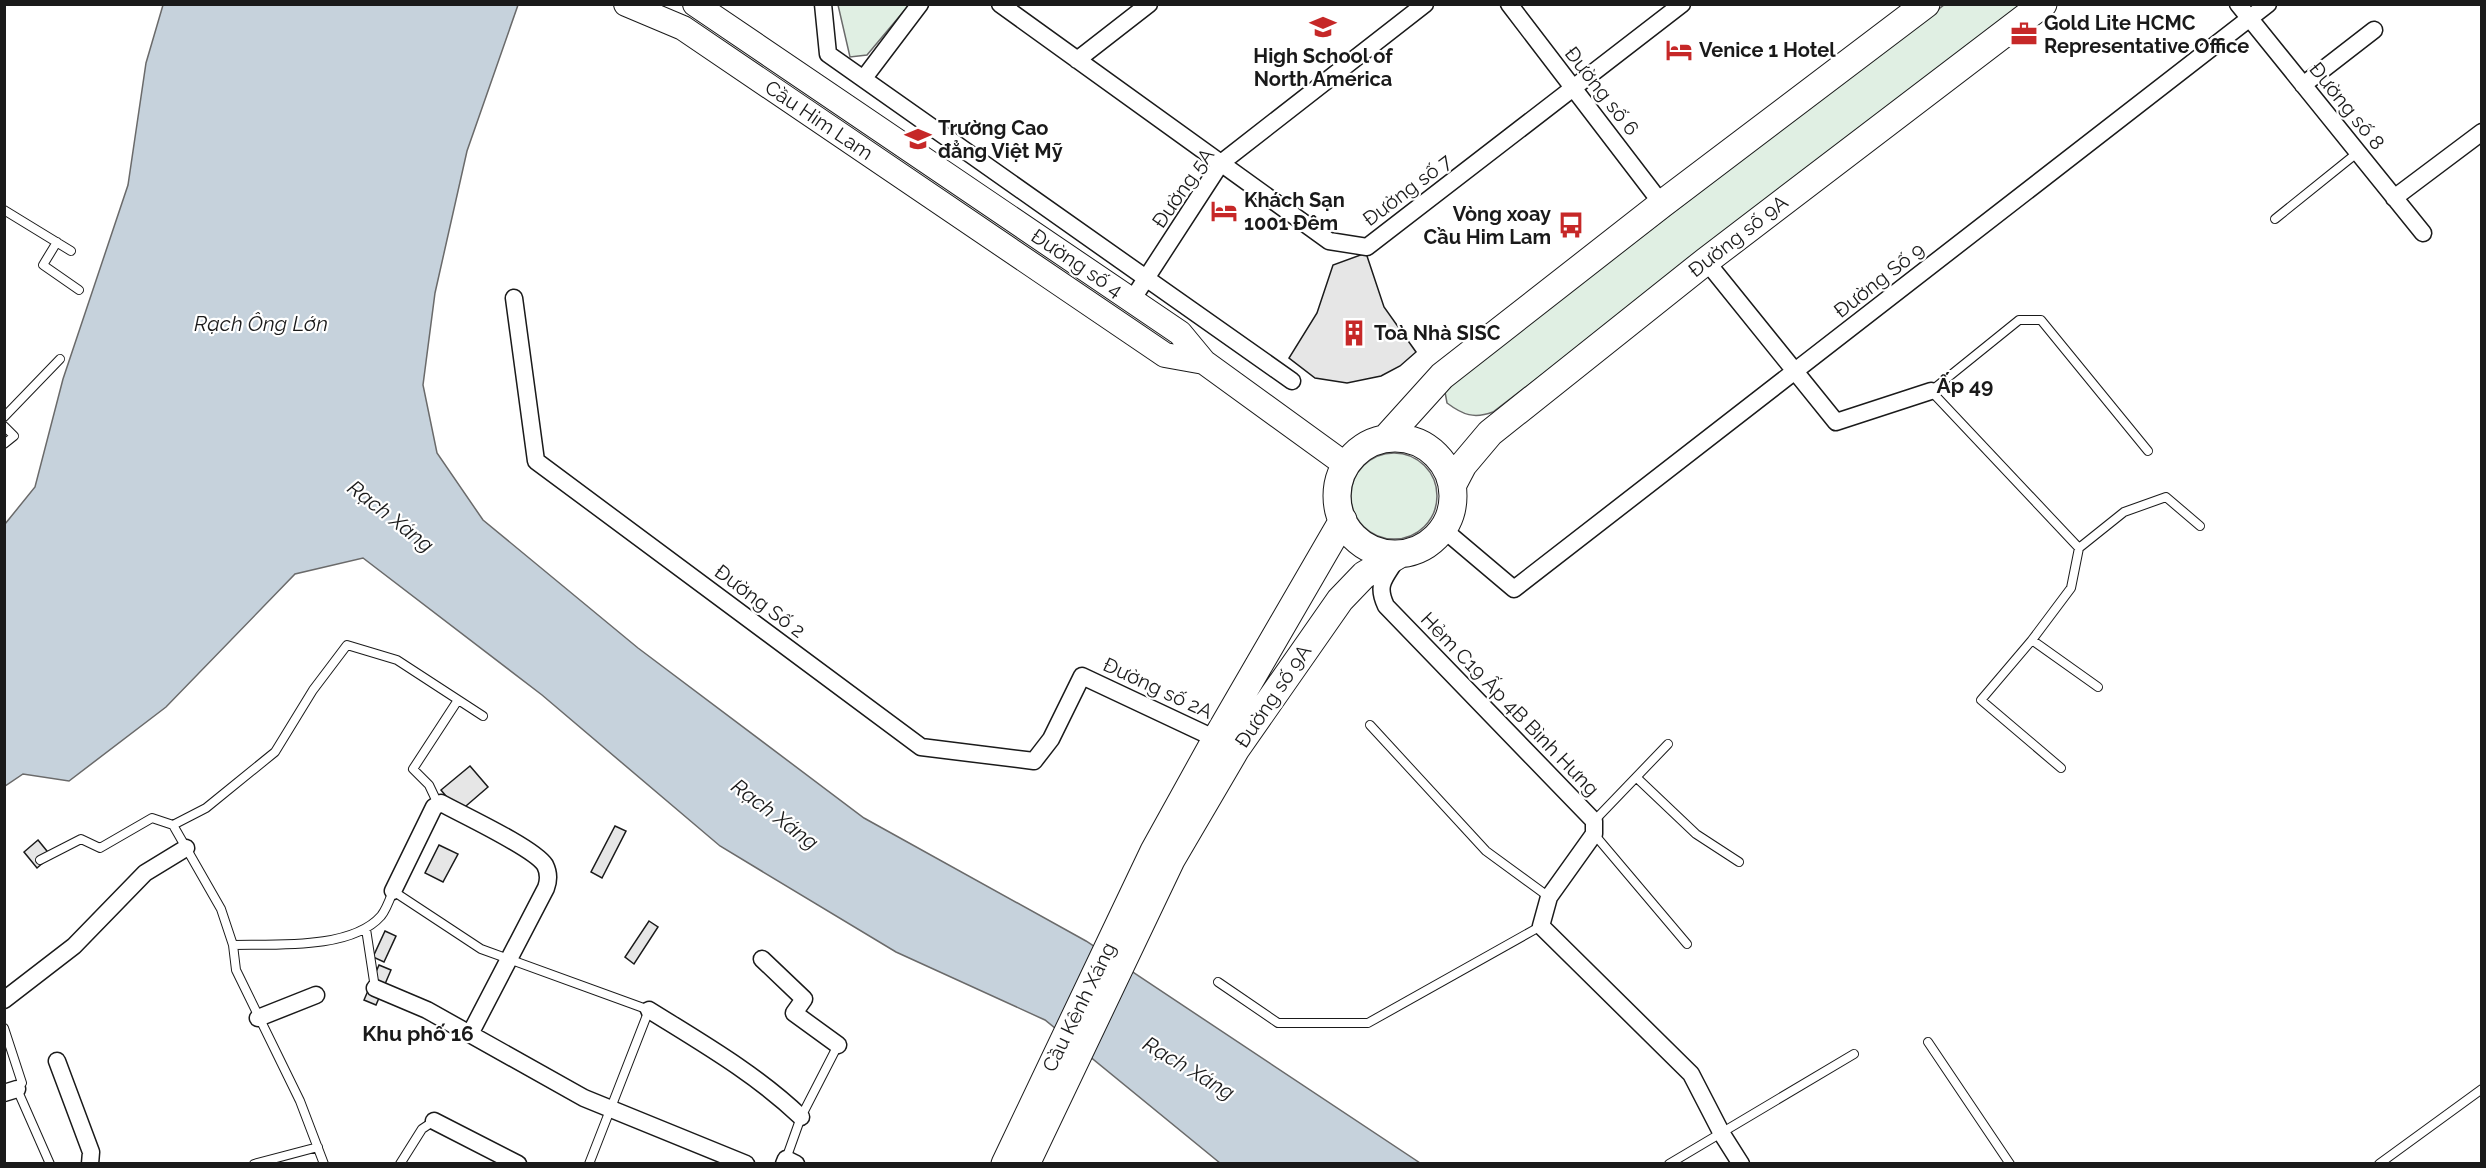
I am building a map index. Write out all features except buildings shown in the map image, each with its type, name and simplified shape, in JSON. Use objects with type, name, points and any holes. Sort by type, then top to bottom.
[{"type":"main road","name":"Cầu Him Lam","points":[[626,4],[683,27],[1005,248]]},
{"type":"main road","name":"Cầu Him Lam","points":[[695,4],[1019,224]]},
{"type":"main road","points":[[1386,438],[1414,404],[1442,376],[1662,204],[1926,4]]},
{"type":"main road","name":"Đường số 9A","points":[[1452,486],[1463,465],[1490,433],[1706,261],[2043,4]]},
{"type":"main road","name":"Đường số 4","points":[[1019,224],[1180,333],[1204,362],[1346,465]]},
{"type":"main road","name":"Đường số 4","points":[[1005,248],[1165,355],[1204,362]]},
{"type":"main road","points":[[1386,438],[1404,438],[1421,444],[1436,455],[1447,469],[1452,486],[1452,507],[1443,528],[1432,541],[1417,550],[1400,554],[1382,552],[1366,546],[1343,520],[1338,502],[1339,483],[1346,465],[1359,450],[1386,438]]},
{"type":"main road","name":"Đường số 9A","points":[[1163,855],[1216,739],[1343,520]]},
{"type":"main road","name":"Đường số 9A","points":[[1163,855],[1340,600],[1364,575],[1400,554]]},
{"type":"main road","name":"Cầu Kênh Xáng","points":[[1005,1164],[1163,855]]},
{"type":"main road","name":"Cầu Kênh Xáng","points":[[1026,1164],[1163,855]]},
{"type":"street","points":[[823,4],[828,54],[1292,381]]},
{"type":"street","points":[[864,78],[920,4]]},
{"type":"street","name":"Đường số 7","points":[[1000,4],[1329,241],[1366,247],[1682,4]]},
{"type":"street","points":[[1077,60],[1149,4]]},
{"type":"street","name":"Đường 5A","points":[[1132,300],[1221,164],[1425,4]]},
{"type":"street","name":"Đường số 6","points":[[1509,4],[1662,204]]},
{"type":"street","name":"Đường số 8","points":[[2238,4],[2423,233]]},
{"type":"street","name":"Đường Số 9","points":[[1443,528],[1514,589],[2268,4]]},
{"type":"street","points":[[2303,85],[2374,30]]},
{"type":"street","name":"Đường số 4","points":[[864,78],[1034,200],[1019,224]]},
{"type":"street","points":[[2394,198],[2481,132]]},
{"type":"street","points":[[1706,261],[1836,422],[1931,391]]},
{"type":"street","name":"Đường Số 2","points":[[514,298],[536,461],[921,747],[1034,761],[1051,739],[1082,676]]},
{"type":"street","name":"Hẻm C19 Ấp 4B Bình Hưng","points":[[1400,554],[1383,580],[1380,593],[1386,606],[1594,828]]},
{"type":"street","name":"Đường số 2A","points":[[1082,676],[1216,739]]},
{"type":"street","points":[[393,891],[438,804],[441,803],[528,850],[545,866],[549,875],[546,888],[470,1034]]},
{"type":"street","points":[[1594,828],[1549,897],[1541,926],[1691,1074],[1722,1134],[1741,1164]]},
{"type":"street","points":[[5,1000],[75,946],[145,873],[186,848]]},
{"type":"street","points":[[762,959],[804,999],[794,1014],[838,1045]]},
{"type":"street","points":[[375,988],[427,1010],[584,1098],[746,1164]]},
{"type":"street","points":[[258,1018],[316,995]]},
{"type":"street","points":[[649,1010],[731,1062],[780,1098],[801,1117]]},
{"type":"street","points":[[57,1060],[91,1152],[90,1164]]},
{"type":"street","points":[[434,1121],[518,1164]]},
{"type":"lane","points":[[2275,219],[2357,153]]},
{"type":"lane","points":[[4,210],[71,251]]},
{"type":"lane","points":[[57,242],[43,265],[79,290]]},
{"type":"lane","points":[[2079,548],[1931,391],[2019,320],[2041,320],[2148,451]]},
{"type":"lane","points":[[4,417],[60,359]]},
{"type":"lane","points":[[4,426],[14,436],[4,444]]},
{"type":"lane","points":[[2061,768],[1981,700],[2032,640],[2071,588],[2079,548],[2124,512],[2166,497],[2200,526]]},
{"type":"lane","points":[[2032,640],[2098,687]]},
{"type":"lane","points":[[173,825],[207,808],[275,752],[313,690],[347,645],[397,660],[483,716]]},
{"type":"lane","points":[[438,804],[429,785],[413,769],[458,700]]},
{"type":"lane","points":[[1370,725],[1486,851],[1549,897]]},
{"type":"lane","points":[[1668,744],[1594,828],[1687,944]]},
{"type":"lane","points":[[1637,778],[1696,834],[1739,862]]},
{"type":"lane","points":[[40,860],[81,839],[100,848],[152,818],[173,825],[221,909],[233,945],[236,970],[300,1101],[324,1164]]},
{"type":"lane","points":[[233,945],[319,943],[366,929],[382,916],[393,891],[481,949],[649,1010],[589,1164]]},
{"type":"lane","points":[[1218,982],[1278,1023],[1368,1023],[1541,926]]},
{"type":"lane","points":[[366,929],[375,988]]},
{"type":"lane","points":[[4,1028],[22,1083],[11,1091],[50,1164]]},
{"type":"lane","points":[[1928,1042],[2010,1164]]},
{"type":"lane","points":[[788,1162],[801,1117],[838,1045]]},
{"type":"lane","points":[[1669,1164],[1854,1054]]},
{"type":"lane","points":[[2379,1164],[2481,1089]]},
{"type":"lane","points":[[400,1164],[422,1129],[434,1121]]},
{"type":"lane","points":[[254,1164],[318,1148]]},
{"type":"green space","points":[[838,4],[909,5],[867,55],[850,57]]},
{"type":"green space","points":[[1944,5],[2026,5],[1493,412],[1469,415],[1447,403],[1445,392],[1452,382]]},
{"type":"green space","points":[[1394,453],[1418,460],[1430,472],[1437,496],[1430,520],[1418,532],[1394,539],[1370,532],[1358,520],[1351,496],[1358,472],[1370,460]]},
{"type":"water","name":"Rạch Ông Lớn","points":[[163,5],[518,5],[467,151],[435,293],[423,385],[437,453],[483,520],[638,648],[864,818],[1086,941],[1420,1163],[1220,1163],[1045,1020],[896,952],[720,846],[542,695],[363,558],[295,574],[166,707],[69,781],[23,774],[5,786],[5,524],[35,487],[63,379],[128,185],[146,63]]},
{"type":"place","name":"High School of North America","points":[[1323,27]]},
{"type":"place","name":"Gold Lite HCMC Representative Office","points":[[2024,34]]},
{"type":"place","name":"Venice 1 Hotel","points":[[1679,50]]},
{"type":"place","name":"Trường Cao đẳng Việt Mỹ","points":[[918,139]]},
{"type":"place","name":"Khách Sạn 1001 Đêm","points":[[1224,211]]},
{"type":"place","name":"Vòng xoay Cầu Him Lam","points":[[1571,225]]},
{"type":"place","name":"Toà Nhà SISC","points":[[1354,333]]},
{"type":"district","name":"Ấp 49","points":[[1965,385]]},
{"type":"district","name":"Khu phố 16","points":[[418,1033]]},
{"type":"water label","name":"Rạch Xáng","points":[[391,516]]},
{"type":"water label","name":"Rạch Xáng","points":[[775,814]]},
{"type":"water label","name":"Rạch Xáng","points":[[1189,1068]]}]
